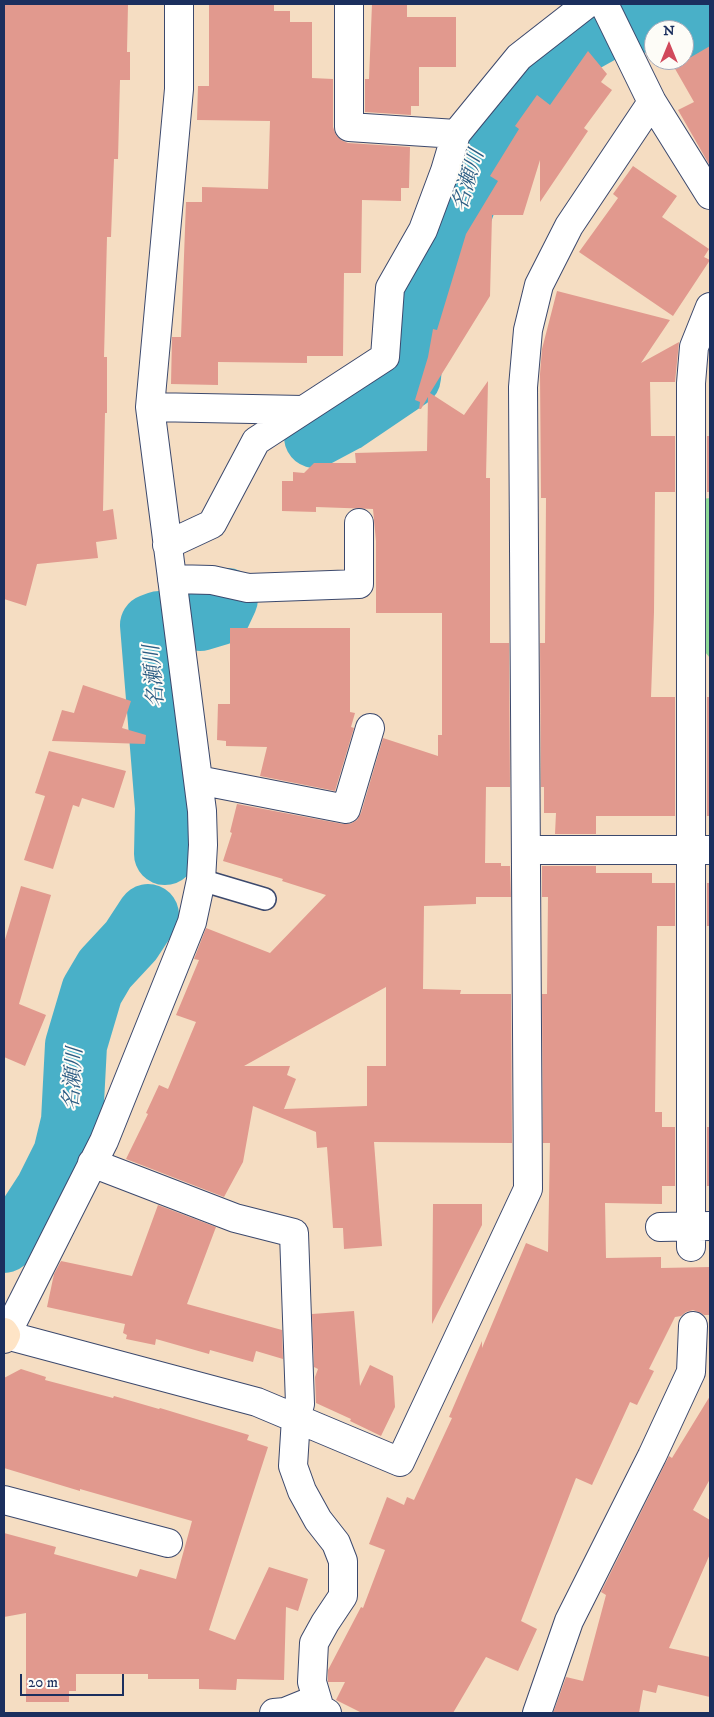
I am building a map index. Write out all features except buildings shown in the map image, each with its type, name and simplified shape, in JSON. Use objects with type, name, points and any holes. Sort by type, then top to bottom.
[{"type":"street","points":[[179,4],[179,89],[150,407],[202,811],[201,880],[192,922],[104,1141],[5,1335],[257,1402],[400,1462],[531,1205],[528,1189],[523,387],[528,330],[539,285],[569,226],[652,102]]},
{"type":"street","points":[[349,4],[349,127],[456,134]]},
{"type":"street","points":[[167,545],[212,524],[256,441],[385,357],[390,288],[423,230],[446,171],[456,134],[519,58],[587,4]]},
{"type":"street","points":[[604,4],[652,102],[710,195]]},
{"type":"street","points":[[660,1227],[697,1233],[700,676],[691,383],[694,347],[710,307]]},
{"type":"street","points":[[150,407],[303,410]]},
{"type":"street","points":[[172,579],[212,580],[248,588],[359,584],[359,523]]},
{"type":"street","points":[[198,780],[346,809],[370,728]]},
{"type":"street","points":[[526,850],[700,850]]},
{"type":"street","points":[[92,1163],[234,1218],[294,1233],[300,1404],[296,1418],[293,1466],[302,1491],[318,1520],[336,1543],[343,1561],[343,1596],[314,1643],[312,1682],[322,1706],[274,1713]]},
{"type":"street","points":[[537,1713],[569,1621],[652,1456],[691,1372],[693,1326]]},
{"type":"street","points":[[4,1500],[168,1543]]},
{"type":"lane","points":[[201,880],[265,899]]},
{"type":"green space","points":[[710,498],[710,658],[705,652],[702,499]]},
{"type":"waterway","name":"名瀬川","points":[[315,437],[345,421],[410,377],[418,296],[451,241],[470,189],[483,140],[537,74],[578,45],[628,17],[710,36]]},
{"type":"waterway","name":"名瀬川","points":[[200,620],[220,614],[227,599]]},
{"type":"waterway","name":"名瀬川","points":[[159,622],[151,625],[166,808],[165,854]]},
{"type":"waterway","name":"名瀬川","points":[[4,1242],[22,1227],[46,1190],[64,1154],[72,1121],[76,1045],[92,991],[105,969],[131,941],[148,915]]}]
